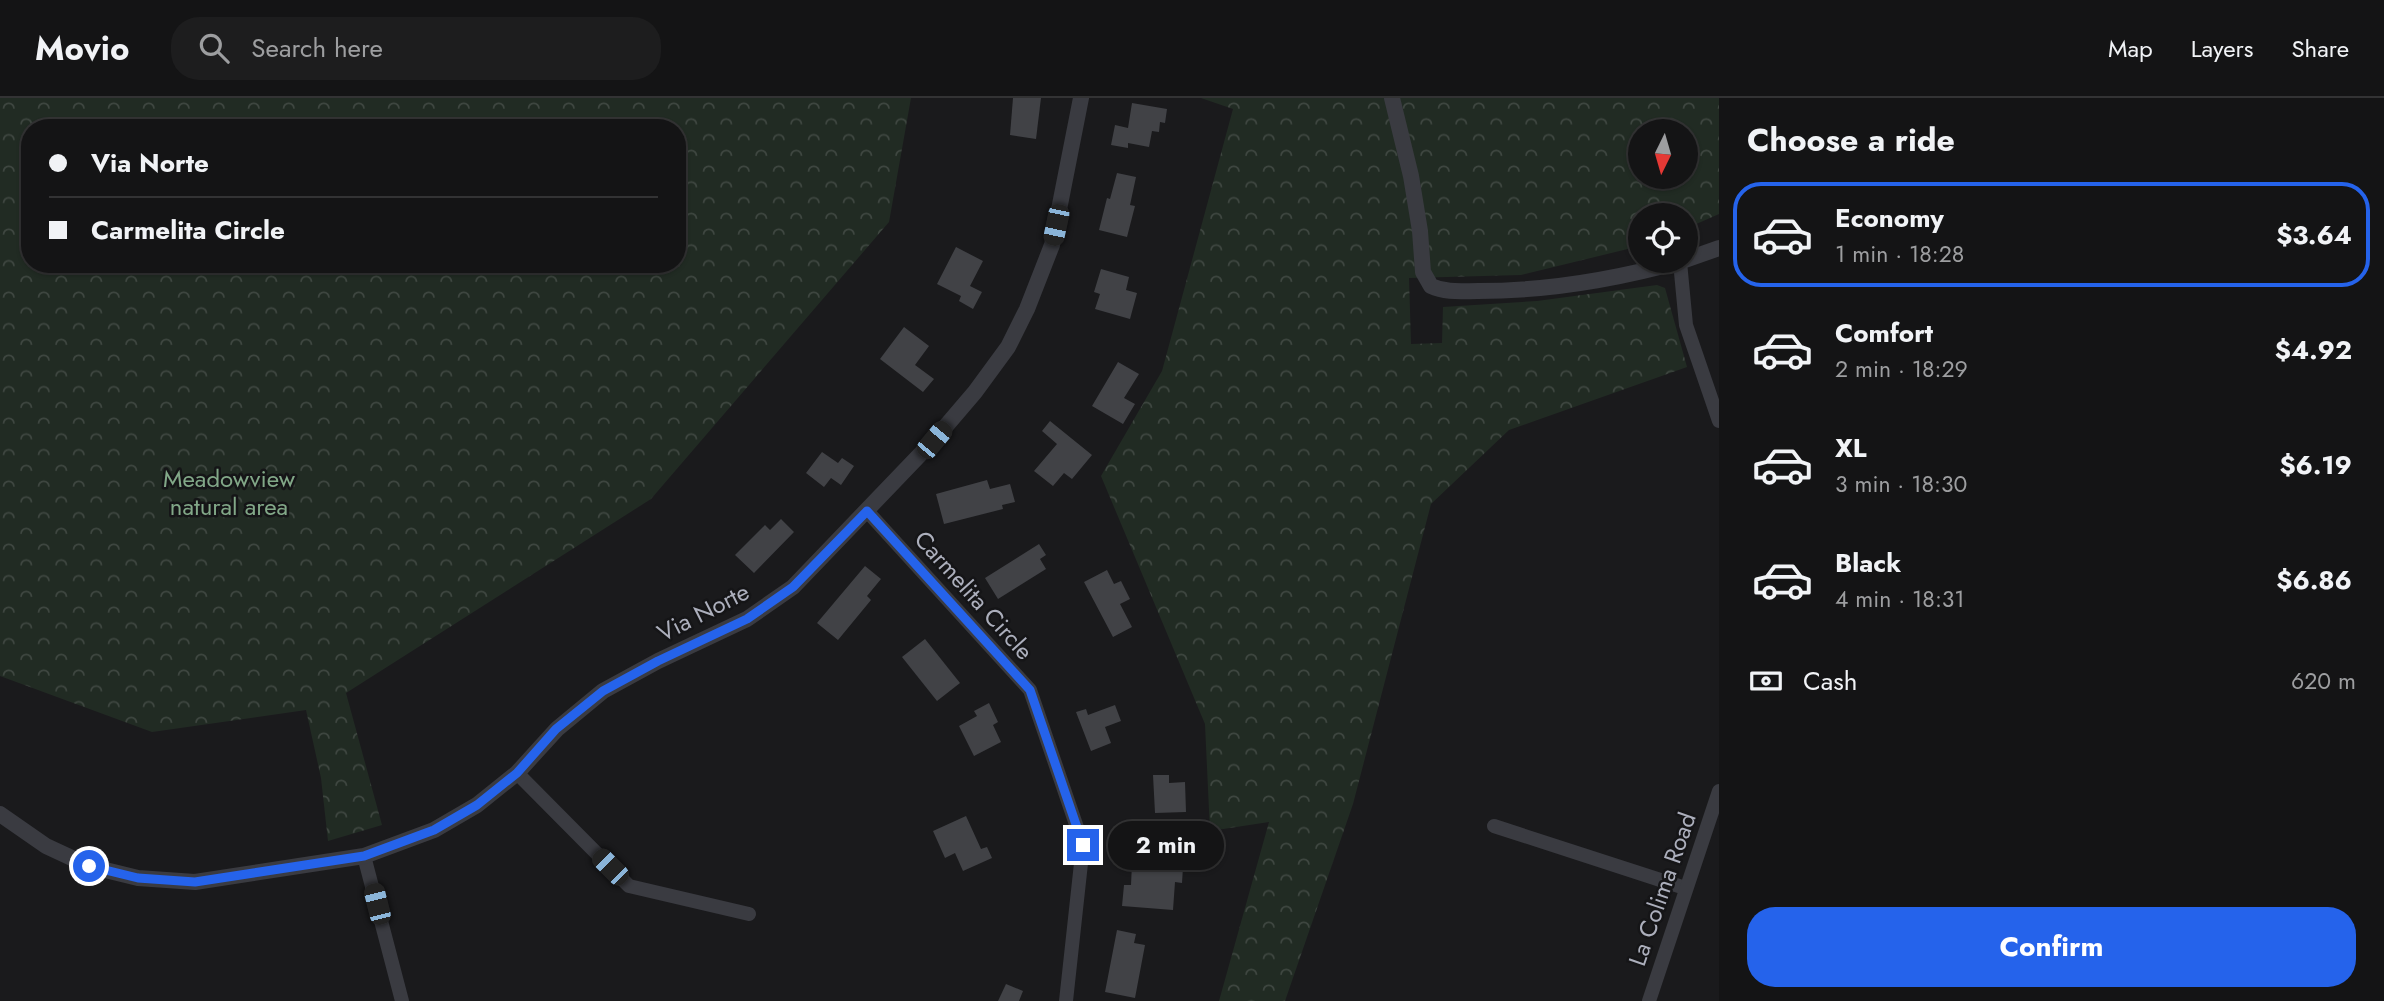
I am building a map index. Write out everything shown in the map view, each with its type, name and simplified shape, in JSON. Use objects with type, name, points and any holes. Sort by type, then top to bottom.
[{"type":"street","name":"Via Norte","points":[[0,814],[46,846],[89,866],[138,878],[195,882],[364,856],[434,830],[477,805],[517,773],[556,729],[603,691],[658,661],[747,619],[793,587],[934,440],[975,392],[1008,347],[1027,309],[1052,245],[1081,98]]},
{"type":"street","points":[[1391,98],[1411,176],[1420,231],[1423,272],[1430,286],[1443,292],[1499,291],[1577,284],[1628,273]]},
{"type":"street","points":[[1698,255],[1719,248]]},
{"type":"street","points":[[1683,273],[1686,325],[1719,421]]},
{"type":"street","name":"Carmelita Circle","points":[[867,511],[1030,690],[1083,845],[1066,1001]]},
{"type":"street","points":[[517,773],[629,886],[749,914]]},
{"type":"street","name":"La Colima Road","points":[[1649,1001],[1719,791]]},
{"type":"street","points":[[1494,826],[1685,888]]},
{"type":"street","points":[[364,856],[402,1001]]},
{"type":"green space","name":"Meadowview natural area","points":[[0,98],[911,98],[889,222],[651,499],[346,693],[382,825],[328,841],[321,778],[306,710],[152,732],[0,676]]},
{"type":"green space","points":[[1201,98],[1719,98],[1719,214],[1698,223],[1698,203],[1628,203],[1628,249],[1521,275],[1409,278],[1411,344],[1442,343],[1443,307],[1537,301],[1657,285],[1665,288],[1687,367],[1509,430],[1431,504],[1353,804],[1285,1001],[1219,1001],[1269,822],[1210,831],[1205,724],[1101,476],[1162,371],[1233,109]]},
{"type":"building","points":[[1013,98],[1041,98],[1036,139],[1010,135]]},
{"type":"building","points":[[1132,103],[1167,109],[1165,123],[1160,122],[1159,132],[1152,131],[1149,147],[1128,143],[1128,148],[1111,145],[1115,125],[1128,128]]},
{"type":"building","points":[[1117,173],[1136,177],[1130,205],[1135,206],[1127,237],[1099,230]]},
{"type":"building","points":[[956,247],[983,261],[970,286],[982,292],[973,309],[959,301],[961,296],[937,284]]},
{"type":"building","points":[[1101,269],[1129,277],[1126,290],[1137,293],[1130,319],[1095,309],[1100,294],[1094,292]]},
{"type":"building","points":[[904,327],[929,346],[915,365],[934,379],[923,392],[880,359]]},
{"type":"building","points":[[1118,362],[1139,374],[1124,398],[1135,404],[1123,424],[1092,406]]},
{"type":"building","points":[[1050,421],[1092,455],[1072,479],[1064,473],[1053,486],[1034,471],[1057,444],[1042,431]]},
{"type":"building","points":[[822,452],[838,463],[842,458],[854,466],[841,485],[831,478],[824,487],[806,473]]},
{"type":"building","points":[[987,480],[990,489],[1010,484],[1015,502],[1002,505],[1003,509],[944,524],[936,494]]},
{"type":"building","points":[[781,519],[794,532],[754,573],[735,555],[765,525],[770,530]]},
{"type":"building","points":[[1039,544],[1046,555],[1040,559],[1046,569],[998,599],[985,578]]},
{"type":"building","points":[[865,566],[881,579],[867,596],[871,600],[838,640],[817,623]]},
{"type":"building","points":[[1107,570],[1114,584],[1121,581],[1130,599],[1120,604],[1132,627],[1113,637],[1084,582]]},
{"type":"building","points":[[925,639],[960,683],[937,701],[902,657]]},
{"type":"building","points":[[989,703],[998,722],[993,725],[1001,742],[974,756],[959,726],[977,716],[974,711]]},
{"type":"building","points":[[1115,705],[1121,721],[1105,727],[1111,743],[1091,751],[1076,712],[1086,709],[1088,715]]},
{"type":"building","points":[[1153,775],[1169,775],[1169,783],[1185,782],[1186,812],[1155,813]]},
{"type":"building","points":[[966,816],[981,849],[987,847],[992,858],[963,871],[955,853],[945,858],[933,831]]},
{"type":"building","points":[[1132,863],[1183,867],[1182,883],[1175,882],[1173,910],[1122,906],[1124,885],[1131,885]]},
{"type":"building","points":[[1117,930],[1136,934],[1134,943],[1145,945],[1135,998],[1105,992]]},
{"type":"building","points":[[1006,984],[1023,991],[1019,1001],[998,1001]]},
{"type":"route","points":[[89,866],[138,878],[195,882],[364,856],[434,830],[477,805],[517,773],[556,729],[603,691],[658,661],[747,619],[793,587],[867,511],[1030,690],[1083,845]]}]
